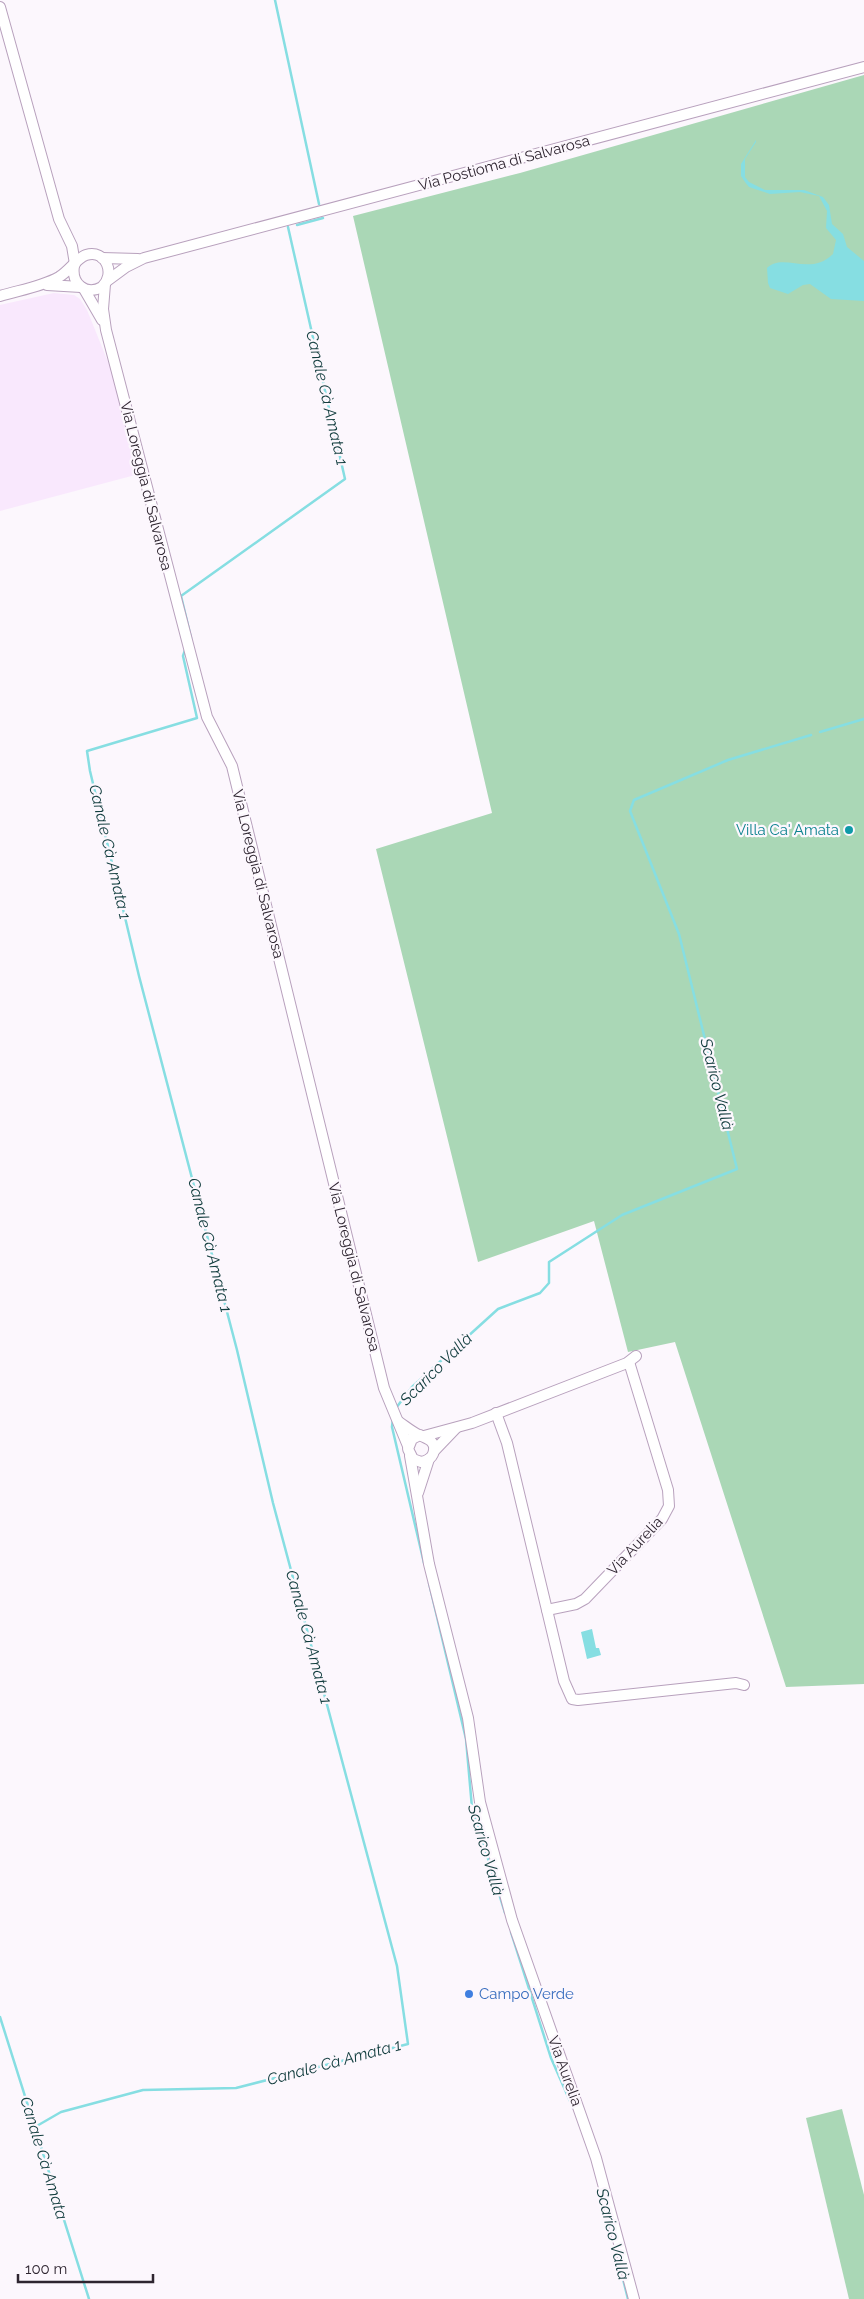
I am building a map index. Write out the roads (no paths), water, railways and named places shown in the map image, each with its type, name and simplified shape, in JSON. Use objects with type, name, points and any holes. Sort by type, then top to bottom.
[{"type":"street","points":[[0,6],[59,220],[69,240],[75,265],[74,276],[82,288]]},
{"type":"street","name":"Via Postioma di Salvarosa","points":[[106,282],[126,267],[144,258],[864,67]]},
{"type":"street","points":[[41,285],[95,290],[106,282],[108,266],[102,258],[90,254],[69,240]]},
{"type":"street","points":[[0,296],[41,285],[59,277],[75,265],[80,258],[90,254]]},
{"type":"street","name":"Via Postioma di Salvarosa","points":[[102,258],[144,258]]},
{"type":"street","name":"Via Loreggia di Salvarosa","points":[[106,282],[104,309],[106,330],[191,659],[207,717],[232,766],[384,1388],[409,1451],[429,1564],[468,1718],[480,1802],[492,1845]]},
{"type":"street","name":"Via Loreggia di Salvarosa","points":[[82,288],[93,301],[106,330]]},
{"type":"street","name":"Via Aurelia","points":[[496,1413],[632,1359],[668,1490],[668,1506],[659,1522],[585,1599],[576,1604],[547,1610]]},
{"type":"street","points":[[456,1428],[432,1455],[416,1461],[409,1451],[412,1439],[456,1428],[496,1413],[507,1443],[564,1681],[574,1700],[736,1683],[744,1686]]},
{"type":"street","points":[[396,1416],[433,1443],[432,1455]]},
{"type":"street","name":"Via Loreggia di Salvarosa","points":[[418,1494],[432,1455]]},
{"type":"street","name":"Via Aurelia","points":[[492,1845],[512,1920],[596,2158],[634,2299]]},
{"type":"water","points":[[756,140],[745,159],[745,177],[749,182],[765,190],[804,190],[823,197],[829,205],[832,224],[843,234],[847,247],[864,261],[864,301],[831,299],[810,284],[803,285],[788,294],[770,288],[767,268],[781,262],[815,264],[824,261],[833,254],[836,240],[826,228],[827,211],[819,196],[800,192],[770,194],[749,187],[745,182],[741,176],[741,164]]},
{"type":"water","points":[[592,1629],[596,1648],[599,1648],[601,1655],[587,1659],[581,1632]]},
{"type":"waterway","name":"Canale Cà Amata 1","points":[[275,0],[319,204]]},
{"type":"waterway","name":"Canale Cà Amata 1","points":[[297,225],[323,218]]},
{"type":"waterway","name":"Canale Cà Amata 1","points":[[191,638],[181,596],[345,479],[288,227]]},
{"type":"waterway","name":"Canale Cà Amata 1","points":[[35,2127],[61,2112],[143,2090],[236,2088],[408,2044],[397,1966],[273,1503],[237,1350],[139,976],[90,771],[87,751],[197,718],[183,656],[185,650]]},
{"type":"waterway","name":"Scarico Vallà","points":[[820,732],[864,719]]},
{"type":"waterway","name":"Scarico Vallà","points":[[396,1408],[412,1387],[498,1309],[540,1293],[549,1283],[549,1262],[622,1215],[737,1169],[679,934],[630,811],[634,800],[728,760],[811,735]]},
{"type":"waterway","name":"Scarico Vallà","points":[[393,1418],[392,1427],[424,1563]]},
{"type":"waterway","name":"Scarico Vallà","points":[[429,1583],[466,1739],[472,1808],[505,1913]]},
{"type":"waterway","name":"Scarico Vallà","points":[[511,1932],[551,2058],[573,2108]]},
{"type":"waterway","name":"Canale Cà Amata","points":[[0,2017],[89,2299]]},
{"type":"waterway","name":"Scarico Vallà","points":[[623,2279],[628,2299]]},
{"type":"place","name":"Villa Ca' Amata","points":[[849,830]]},
{"type":"place","name":"Campo Verde","points":[[469,1994]]}]
